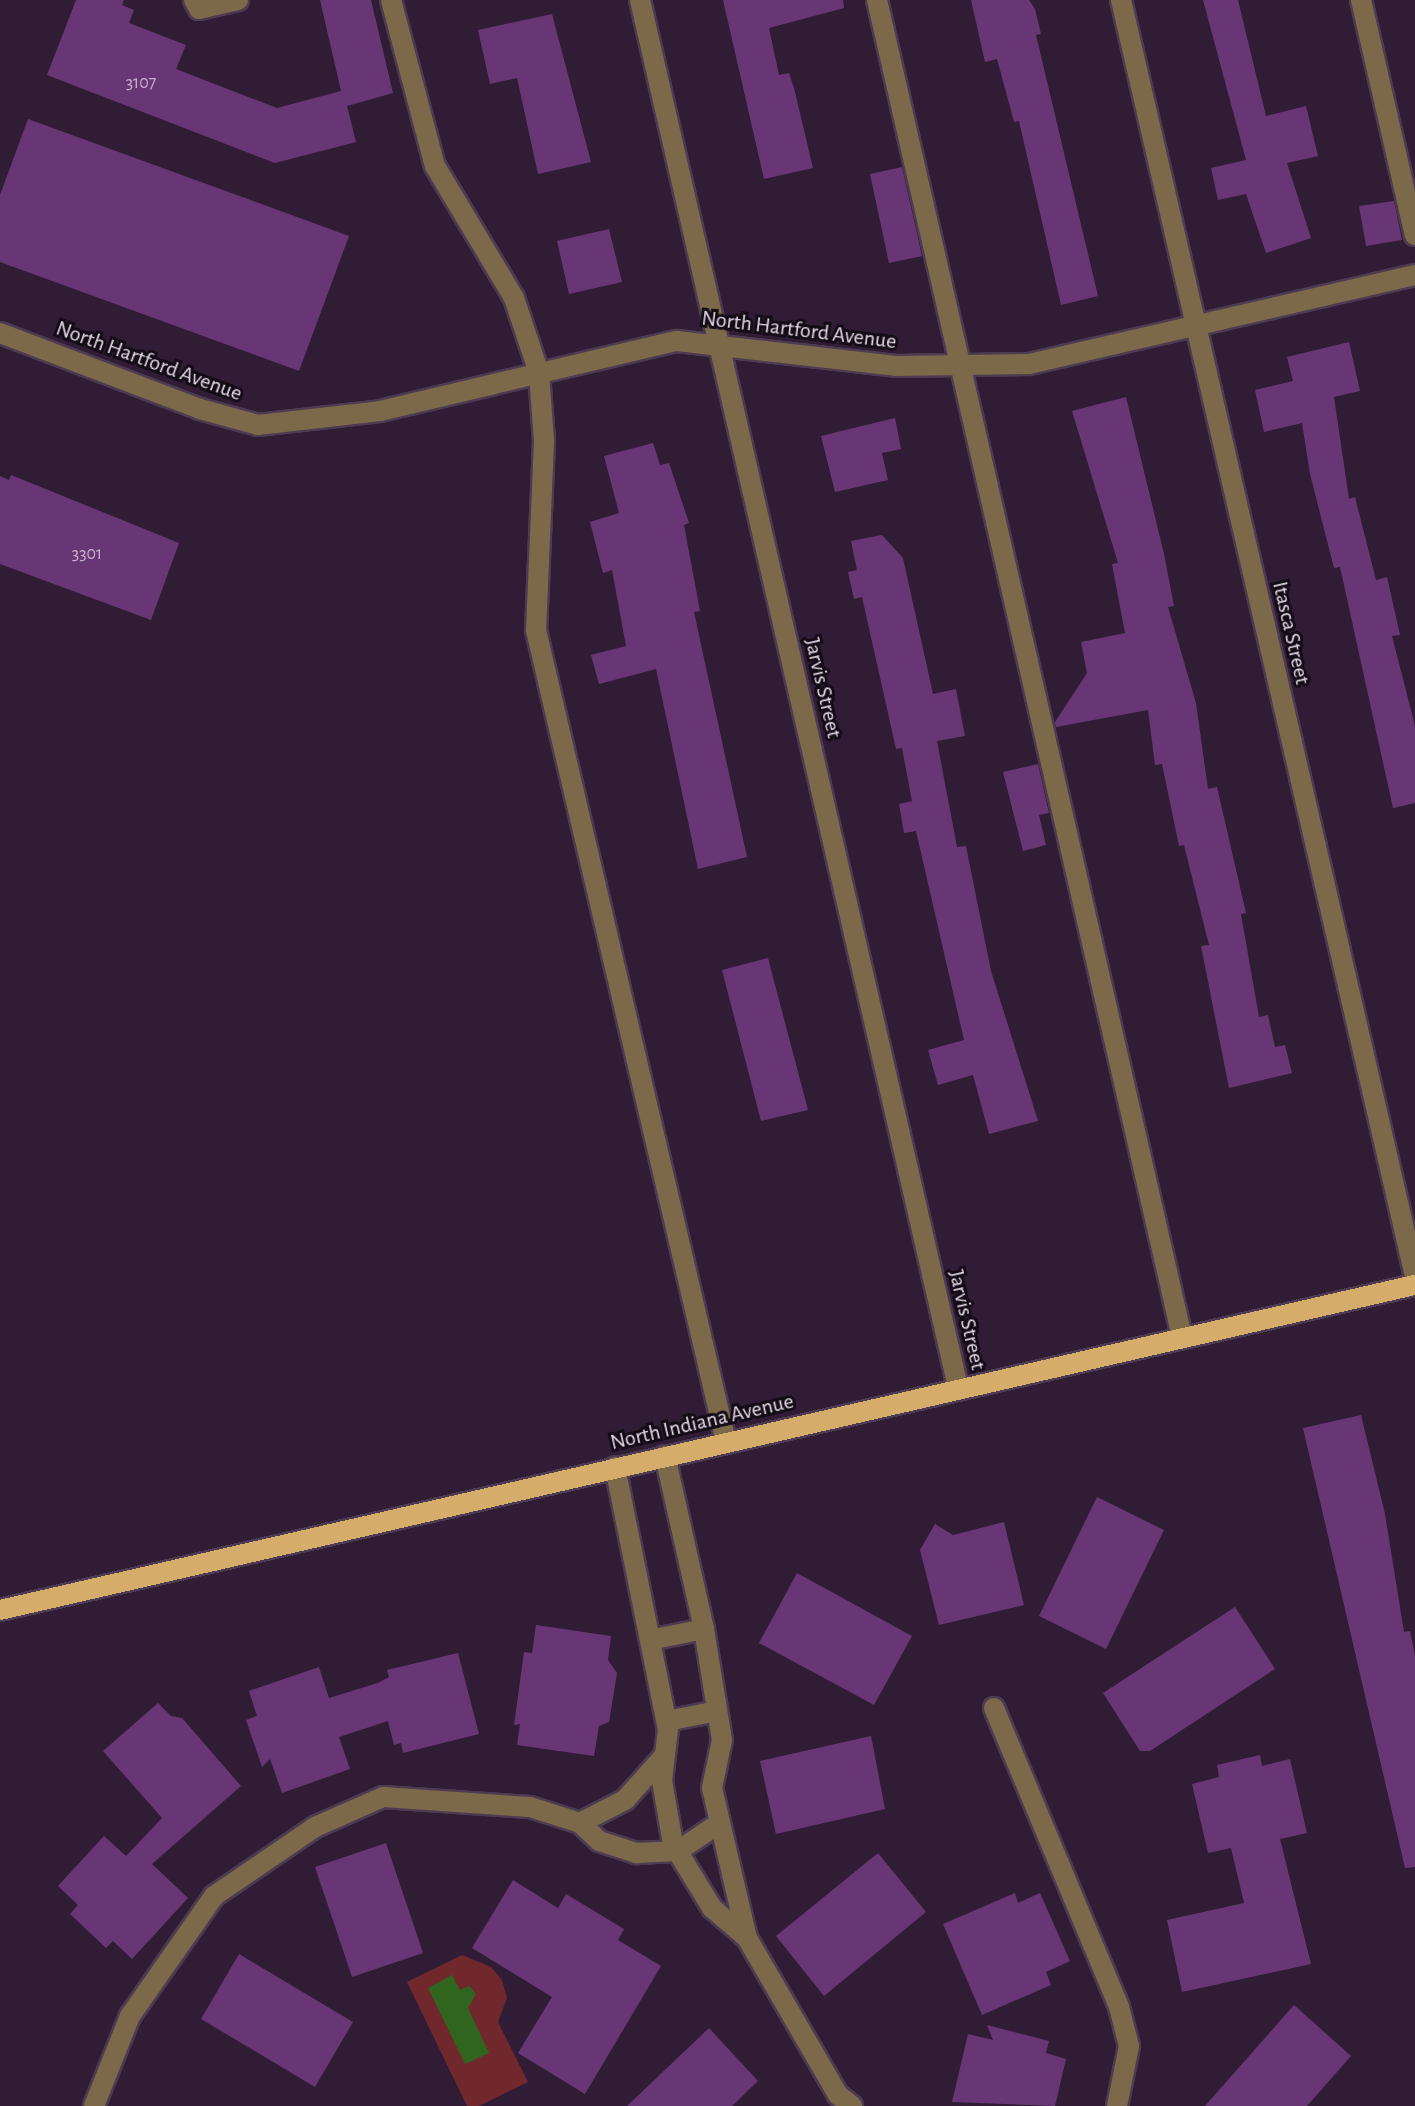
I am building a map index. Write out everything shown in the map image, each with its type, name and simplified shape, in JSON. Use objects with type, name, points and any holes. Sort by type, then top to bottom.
[{"type":"main road","name":"North Indiana Avenue","points":[[0,1610],[958,1387],[1415,1285]]},
{"type":"street","points":[[194,0],[199,9],[238,0]]},
{"type":"street","points":[[391,0],[435,166],[514,298],[539,373],[544,441],[536,630],[726,1442]]},
{"type":"street","name":"Jarvis Street","points":[[640,0],[958,1387]]},
{"type":"street","points":[[877,0],[1182,1337]]},
{"type":"street","name":"Itasca Street","points":[[1121,0],[1415,1276]]},
{"type":"street","points":[[1361,0],[1415,235]]},
{"type":"street","name":"North Hartford Avenue","points":[[0,333],[200,409],[258,425],[380,411],[677,341],[896,366],[1029,364],[1196,328],[1415,275]]},
{"type":"street","points":[[665,1456],[704,1629],[722,1740],[712,1788],[718,1824],[747,1938],[838,2095],[852,2106]]},
{"type":"street","points":[[615,1467],[667,1721],[662,1781],[678,1851],[712,1908],[747,1938]]},
{"type":"street","points":[[650,1640],[704,1629]]},
{"type":"street","points":[[994,1708],[1119,2007],[1129,2046],[1117,2106]]},
{"type":"street","points":[[667,1721],[717,1711]]},
{"type":"street","points":[[580,1823],[625,1800],[665,1755]]},
{"type":"street","points":[[94,2106],[130,2016],[214,1896],[315,1827],[383,1797],[530,1807],[580,1823],[599,1841],[637,1853],[678,1851],[718,1824]]},
{"type":"shaded area","points":[[462,1955],[491,1967],[502,1980],[507,1998],[498,2022],[528,2082],[479,2106],[467,2106],[407,1982]]},
{"type":"shaded area","points":[[452,1975],[460,1990],[469,1986],[476,1994],[468,2008],[489,2053],[465,2064],[428,1988]]},
{"type":"building","points":[[76,0],[124,0],[122,5],[134,10],[129,23],[186,45],[176,69],[277,108],[341,91],[320,0],[371,0],[393,93],[347,106],[356,142],[275,163],[47,75]]},
{"type":"building","points":[[723,0],[843,0],[844,8],[769,28],[779,75],[789,73],[794,88],[813,168],[764,179]]},
{"type":"building","points":[[971,0],[1029,0],[1035,9],[1041,34],[1036,35],[1098,296],[1061,305],[1019,121],[1014,122],[997,59],[985,62]]},
{"type":"building","points":[[1203,0],[1238,0],[1266,116],[1306,106],[1318,156],[1287,163],[1311,238],[1266,253],[1246,194],[1218,200],[1211,168],[1246,160]]},
{"type":"building","points":[[552,14],[591,162],[538,174],[517,78],[490,84],[478,30]]},
{"type":"building","points":[[28,119],[349,236],[299,371],[0,262],[0,195]]},
{"type":"building","points":[[902,167],[922,256],[889,263],[870,174]]},
{"type":"building","points":[[1394,201],[1402,240],[1366,246],[1359,206]]},
{"type":"building","points":[[609,229],[622,282],[569,294],[557,241]]},
{"type":"building","points":[[1349,342],[1360,391],[1334,397],[1349,499],[1355,497],[1376,580],[1387,577],[1400,635],[1392,636],[1415,726],[1415,803],[1393,808],[1340,567],[1334,568],[1310,474],[1302,423],[1264,432],[1255,390],[1293,381],[1287,357]]},
{"type":"building","points":[[1126,397],[1164,554],[1174,606],[1168,607],[1196,703],[1208,789],[1217,787],[1246,913],[1241,914],[1259,1017],[1268,1015],[1275,1047],[1285,1045],[1292,1073],[1229,1088],[1201,946],[1209,945],[1184,845],[1179,846],[1162,764],[1155,765],[1148,710],[1056,727],[1055,722],[1087,673],[1081,642],[1125,633],[1112,564],[1118,563],[1072,411]]},
{"type":"building","points":[[895,418],[901,449],[882,453],[888,480],[835,492],[821,436]]},
{"type":"building","points":[[653,443],[660,465],[669,463],[689,523],[684,525],[700,611],[694,612],[747,857],[698,869],[656,669],[599,684],[591,655],[626,646],[612,570],[603,573],[590,522],[619,513],[604,456]]},
{"type":"building","points":[[11,475],[179,543],[151,620],[0,564],[0,476],[9,480]]},
{"type":"building","points":[[882,535],[903,558],[933,694],[956,689],[965,736],[937,741],[957,847],[966,846],[991,971],[1038,1121],[989,1134],[973,1075],[938,1085],[928,1050],[964,1040],[916,831],[904,833],[899,804],[912,801],[902,748],[896,749],[862,597],[854,599],[848,572],[857,570],[851,541]]},
{"type":"building","points":[[1038,764],[1049,813],[1039,815],[1046,845],[1023,851],[1003,772]]},
{"type":"building","points":[[768,958],[808,1110],[761,1121],[722,970]]},
{"type":"building","points":[[1361,1415],[1385,1514],[1404,1632],[1410,1631],[1415,1655],[1415,1867],[1405,1868],[1303,1428]]},
{"type":"building","points":[[1097,1497],[1164,1530],[1106,1649],[1039,1616]]},
{"type":"building","points":[[1004,1522],[1024,1605],[939,1625],[920,1550],[935,1524],[953,1535]]},
{"type":"building","points":[[797,1573],[912,1636],[874,1705],[759,1643]]},
{"type":"building","points":[[1235,1607],[1275,1669],[1150,1751],[1140,1751],[1103,1693]]},
{"type":"building","points":[[536,1625],[611,1636],[608,1660],[617,1673],[609,1722],[599,1726],[594,1756],[517,1745],[520,1724],[514,1725],[524,1652],[532,1653]]},
{"type":"building","points":[[458,1653],[479,1734],[403,1753],[401,1743],[394,1745],[388,1721],[339,1737],[350,1769],[282,1793],[270,1759],[262,1767],[246,1720],[257,1716],[249,1691],[319,1667],[329,1698],[378,1683],[389,1677],[387,1670]]},
{"type":"building","points":[[158,1703],[171,1716],[182,1718],[241,1786],[152,1864],[188,1898],[132,1959],[113,1941],[106,1948],[70,1914],[78,1905],[58,1886],[104,1836],[126,1856],[162,1818],[103,1751]]},
{"type":"building","points":[[871,1736],[885,1809],[776,1834],[760,1761]]},
{"type":"building","points":[[1260,1755],[1262,1766],[1290,1759],[1307,1833],[1280,1839],[1311,1964],[1182,1992],[1167,1920],[1244,1903],[1231,1848],[1208,1853],[1192,1784],[1219,1777],[1217,1765]]},
{"type":"building","points":[[386,1843],[423,1953],[352,1977],[315,1867]]},
{"type":"building","points":[[878,1853],[926,1912],[824,1996],[776,1936]]},
{"type":"building","points":[[513,1880],[558,1908],[566,1894],[624,1929],[618,1940],[661,1966],[585,2094],[518,2053],[552,1997],[472,1948]]},
{"type":"building","points":[[1015,1893],[1018,1903],[1040,1893],[1070,1961],[1046,1972],[1051,1985],[982,2015],[943,1924]]},
{"type":"building","points":[[239,1954],[353,2022],[315,2087],[201,2019]]},
{"type":"building","points":[[1294,2005],[1351,2056],[1307,2106],[1205,2106]]},
{"type":"building","points":[[987,2025],[1049,2041],[1046,2053],[1066,2059],[1055,2106],[952,2102],[968,2034],[993,2040]]},
{"type":"building","points":[[709,2028],[758,2081],[732,2106],[627,2106]]}]
